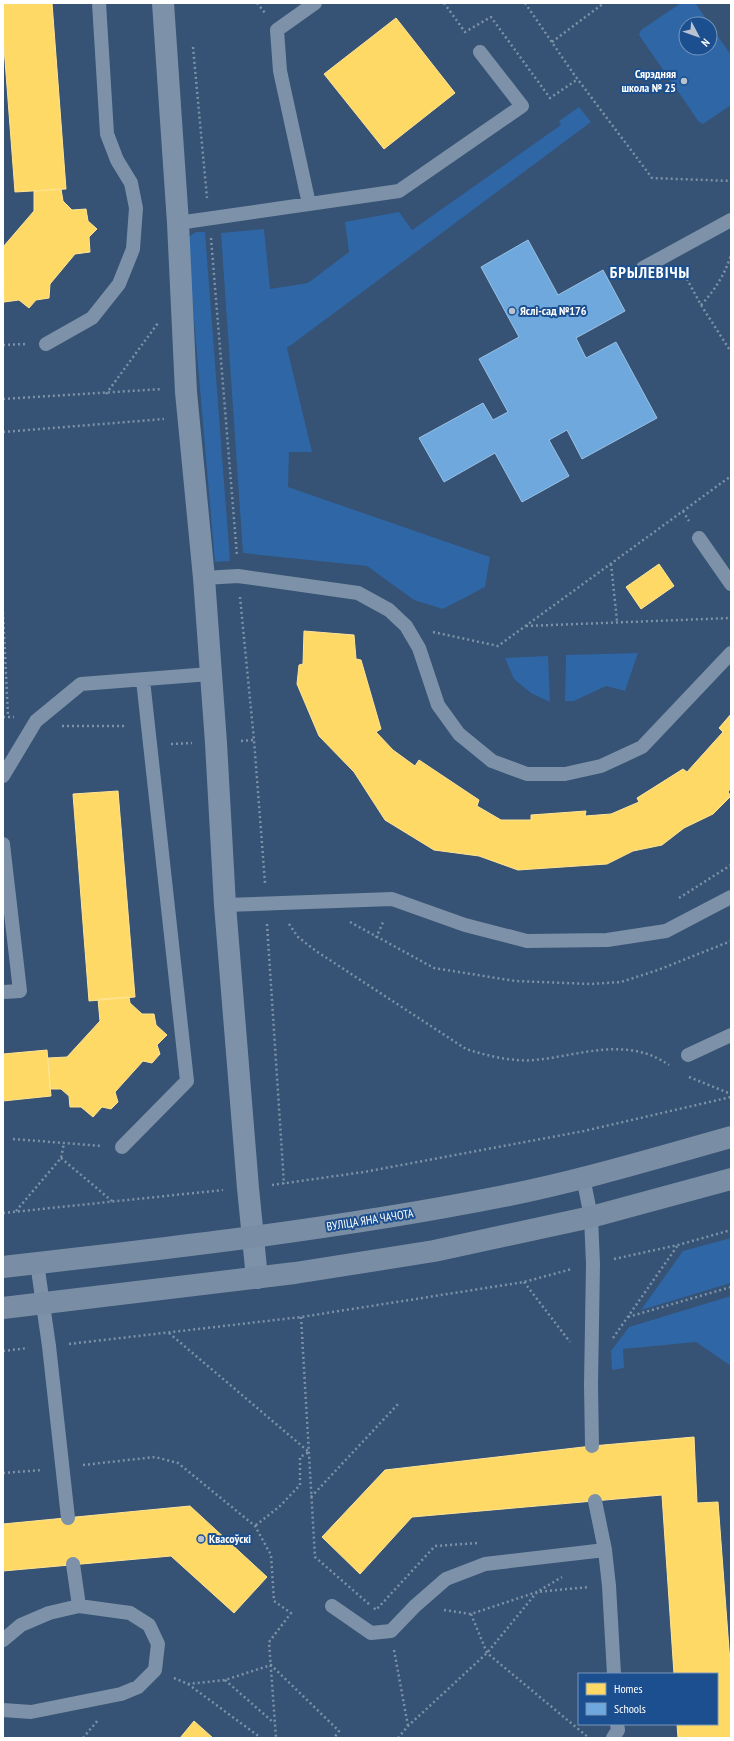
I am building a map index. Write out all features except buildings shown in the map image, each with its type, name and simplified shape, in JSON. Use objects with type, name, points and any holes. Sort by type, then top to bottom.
[{"type":"main road","name":"ВУЛІЦА ЯНА ЧАЧОТА","points":[[3,1267],[150,1251],[290,1232],[429,1210],[506,1196],[731,1138]]},
{"type":"main road","points":[[3,1308],[42,1302],[257,1278],[434,1251],[591,1218],[731,1179]]},
{"type":"street","points":[[163,3],[178,223],[186,392],[204,578],[225,905],[252,1236],[257,1278]]},
{"type":"lane","points":[[46,344],[92,318],[119,284],[133,249],[136,208],[131,183],[117,160],[107,134],[99,3]]},
{"type":"lane","points":[[309,204],[280,72],[277,30],[314,3]]},
{"type":"lane","points":[[178,223],[399,191],[522,106],[480,52]]},
{"type":"lane","points":[[643,268],[731,220]]},
{"type":"lane","points":[[699,538],[731,584]]},
{"type":"lane","points":[[204,578],[238,576],[358,593],[389,610],[406,626],[419,648],[438,705],[459,734],[492,761],[527,774],[565,774],[601,766],[642,748],[731,653]]},
{"type":"lane","points":[[3,776],[36,721],[81,684],[210,674]]},
{"type":"lane","points":[[122,1147],[187,1081],[143,680]]},
{"type":"lane","points":[[3,844],[20,991],[3,992]]},
{"type":"lane","points":[[225,905],[392,899],[465,925],[528,941],[606,940],[666,932],[731,897]]},
{"type":"lane","points":[[688,1055],[731,1036]]},
{"type":"lane","points":[[583,1177],[591,1218],[593,1264],[592,1446]]},
{"type":"lane","points":[[37,1263],[49,1346],[68,1518]]},
{"type":"lane","points":[[595,1501],[605,1550],[609,1586],[614,1673]]},
{"type":"lane","points":[[332,1606],[371,1633],[391,1631],[415,1606],[446,1579],[485,1564],[605,1550]]},
{"type":"lane","points":[[72,1564],[79,1606]]},
{"type":"lane","points":[[3,1640],[21,1625],[49,1613],[79,1606],[130,1613],[149,1625],[158,1644],[155,1670],[138,1687],[120,1694],[31,1712],[3,1710]]},
{"type":"lane","points":[[612,1738],[618,1730],[617,1725]]},
{"type":"path","points":[[444,3],[465,32],[491,17],[550,98],[578,80]]},
{"type":"path","points":[[525,3],[578,80],[652,178],[731,181]]},
{"type":"path","points":[[552,42],[604,3]]},
{"type":"path","points":[[672,251],[701,304],[731,351]]},
{"type":"path","points":[[701,304],[712,294],[727,269],[731,255]]},
{"type":"path","points":[[106,394],[158,322]]},
{"type":"path","points":[[3,399],[170,389]]},
{"type":"path","points":[[3,432],[165,419]]},
{"type":"path","points":[[406,626],[498,646],[731,476]]},
{"type":"path","points":[[611,563],[617,621]]},
{"type":"path","points":[[3,612],[8,716],[3,717]]},
{"type":"path","points":[[525,626],[617,621],[731,618]]},
{"type":"path","points":[[63,726],[135,726]]},
{"type":"path","points":[[678,899],[731,865]]},
{"type":"path","points":[[345,920],[434,968],[515,980],[591,984],[621,982],[658,970],[731,941]]},
{"type":"path","points":[[287,922],[298,936],[316,951],[466,1049],[495,1058],[534,1060],[582,1052],[622,1048],[659,1058],[672,1066]]},
{"type":"path","points":[[685,1075],[731,1094]]},
{"type":"path","points":[[3,1213],[248,1188],[364,1172],[584,1132],[731,1097]]},
{"type":"path","points":[[13,1139],[122,1147]]},
{"type":"path","points":[[16,1212],[61,1158],[64,1143]]},
{"type":"path","points":[[61,1158],[113,1201]]},
{"type":"path","points":[[3,1351],[301,1317],[524,1282],[593,1264],[678,1245],[731,1230]]},
{"type":"path","points":[[524,1282],[592,1369],[678,1245]]},
{"type":"path","points":[[628,1316],[731,1287]]},
{"type":"path","points":[[301,1317],[315,1557],[345,1585],[376,1610],[391,1631],[408,1726]]},
{"type":"path","points":[[168,1333],[309,1452]]},
{"type":"path","points":[[311,1498],[399,1402]]},
{"type":"path","points":[[255,1526],[280,1506],[300,1485],[300,1457],[309,1452]]},
{"type":"path","points":[[3,1473],[63,1468],[155,1457],[178,1463],[255,1526],[271,1554],[274,1601],[291,1613],[269,1642],[276,1738]]},
{"type":"path","points":[[376,1610],[435,1546],[482,1542]]},
{"type":"path","points":[[415,1606],[471,1614],[537,1592],[609,1586]]},
{"type":"path","points":[[398,1738],[408,1726],[487,1653],[537,1592]]},
{"type":"path","points":[[471,1614],[487,1653],[589,1738]]},
{"type":"path","points":[[188,1684],[225,1680],[270,1665]]},
{"type":"path","points":[[270,1665],[339,1731],[334,1738]]},
{"type":"path","points":[[155,1670],[188,1684],[261,1738]]},
{"type":"path","points":[[225,1680],[275,1724]]},
{"type":"shaded area","points":[[681,3],[695,3],[704,16],[678,16],[678,56],[718,56],[718,36],[731,55],[731,105],[703,124],[699,122],[639,35],[641,30]]},
{"type":"shaded area","points":[[579,107],[591,122],[287,348],[312,452],[289,452],[288,487],[490,557],[485,587],[443,609],[414,600],[367,566],[243,553],[221,233],[264,229],[270,289],[308,283],[349,252],[345,222],[399,212],[412,230],[561,125],[559,121]]},
{"type":"shaded area","points":[[196,232],[205,232],[230,561],[215,562],[187,238]]},
{"type":"shaded area","points":[[638,653],[625,691],[606,686],[574,701],[565,701],[566,655]]},
{"type":"shaded area","points":[[548,656],[550,702],[531,693],[514,679],[505,658]]},
{"type":"shaded area","points":[[731,1238],[731,1283],[641,1310],[683,1251]]},
{"type":"shaded area","points":[[731,1296],[731,1366],[696,1342],[623,1349],[624,1368],[612,1370],[611,1351],[629,1327]]},
{"type":"place","name":"Сярэдняя школа № 25","points":[[684,81]]},
{"type":"place","name":"Яслі-сад №176","points":[[512,311]]},
{"type":"place","name":"Квасоўскі","points":[[201,1539]]},
{"type":"district","name":"БРЫЛЕВІЧЫ","points":[[650,272]]}]
